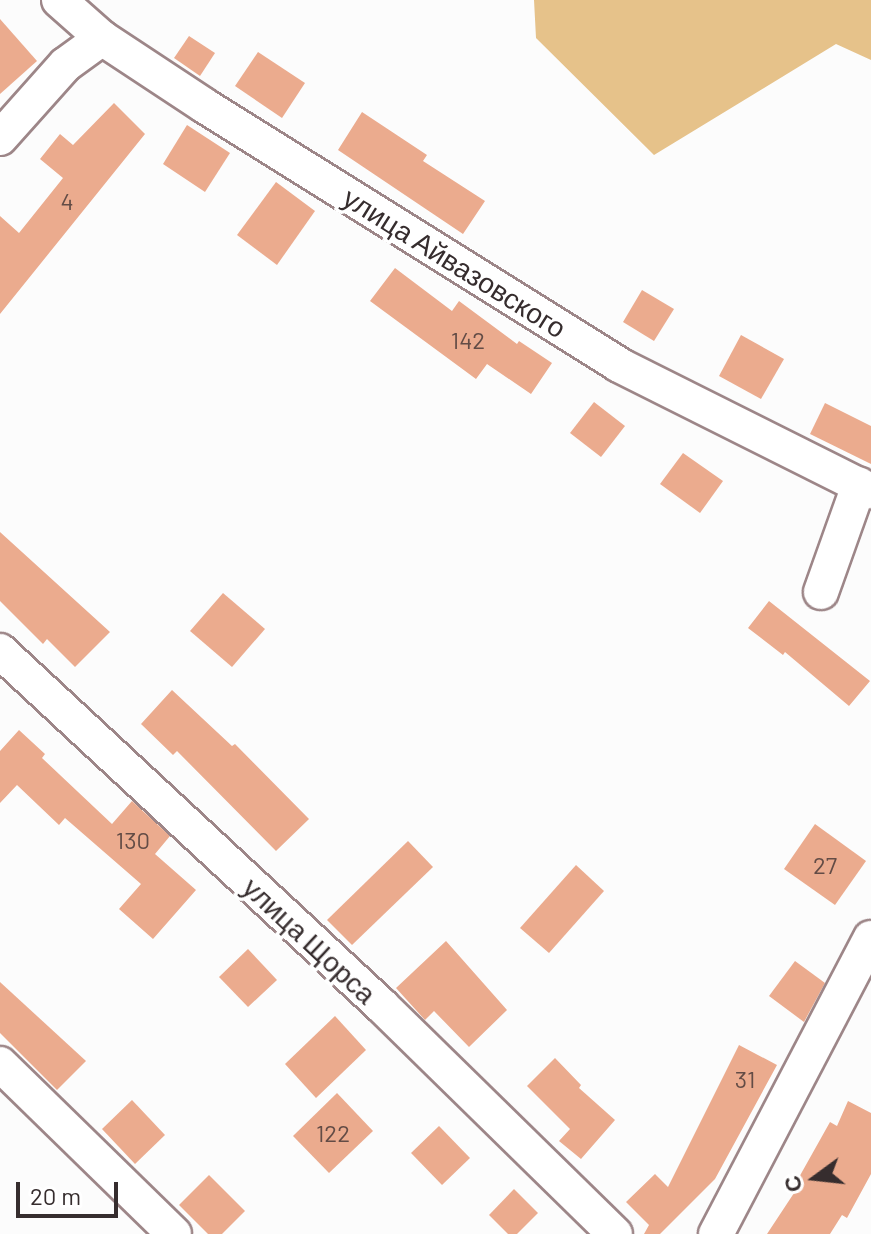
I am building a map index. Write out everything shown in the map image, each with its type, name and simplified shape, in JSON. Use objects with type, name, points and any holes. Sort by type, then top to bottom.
[{"type":"street","name":"улица Айвазовского","points":[[59,0],[102,38],[205,106],[619,365],[865,488]]},
{"type":"street","points":[[0,138],[65,65],[102,38]]},
{"type":"street","points":[[821,592],[865,488]]},
{"type":"street","name":"улица Щорса","points":[[0,651],[382,1006],[615,1234]]},
{"type":"street","points":[[716,1234],[871,938]]},
{"type":"street","points":[[0,1064],[174,1234]]},
{"type":"shaded area","points":[[534,0],[871,0],[871,60],[836,44],[654,155],[536,38]]},
{"type":"building","points":[[0,19],[37,61],[0,94]]},
{"type":"building","points":[[189,36],[215,53],[200,76],[174,58]]},
{"type":"building","points":[[258,52],[305,83],[282,118],[235,86]]},
{"type":"building","points":[[114,103],[145,134],[0,314],[0,216],[19,233],[63,178],[40,159],[60,134],[73,145]]},
{"type":"building","points":[[362,112],[427,155],[423,161],[485,201],[463,234],[338,150]]},
{"type":"building","points":[[187,125],[230,153],[205,192],[163,164]]},
{"type":"building","points":[[276,182],[315,211],[277,265],[237,235]]},
{"type":"building","points":[[395,268],[452,311],[459,301],[517,344],[519,341],[552,363],[531,394],[487,364],[476,379],[370,301]]},
{"type":"building","points":[[642,290],[674,309],[654,341],[623,322]]},
{"type":"building","points":[[741,335],[784,359],[761,399],[719,376]]},
{"type":"building","points":[[594,402],[625,426],[601,457],[570,433]]},
{"type":"building","points":[[825,403],[871,426],[871,464],[810,434]]},
{"type":"building","points":[[683,453],[723,481],[700,513],[660,484]]},
{"type":"building","points":[[0,532],[110,632],[75,667],[47,639],[43,644],[0,601]]},
{"type":"building","points":[[223,593],[265,629],[232,667],[190,631]]},
{"type":"building","points":[[769,601],[870,681],[849,706],[785,652],[783,655],[748,628]]},
{"type":"building","points":[[172,690],[232,746],[235,744],[309,819],[276,851],[177,751],[173,755],[141,724]]},
{"type":"building","points":[[19,730],[45,754],[42,758],[112,824],[132,801],[170,836],[155,854],[196,890],[153,939],[119,909],[141,884],[65,818],[59,825],[17,785],[0,803],[0,751]]},
{"type":"building","points":[[815,824],[866,861],[835,905],[784,869]]},
{"type":"building","points":[[408,841],[433,867],[352,945],[327,920]]},
{"type":"building","points":[[576,865],[604,891],[549,953],[520,928]]},
{"type":"building","points":[[446,941],[507,1010],[469,1047],[434,1011],[425,1020],[396,988]]},
{"type":"building","points":[[248,949],[277,980],[248,1007],[219,977]]},
{"type":"building","points":[[795,961],[825,983],[804,1022],[769,996]]},
{"type":"building","points":[[0,982],[86,1061],[57,1090],[0,1033]]},
{"type":"building","points":[[335,1016],[366,1050],[316,1098],[285,1064]]},
{"type":"building","points":[[739,1045],[777,1065],[715,1179],[660,1234],[644,1234],[649,1225],[626,1202],[655,1174],[668,1187]]},
{"type":"building","points":[[555,1058],[581,1085],[579,1088],[615,1120],[581,1159],[559,1141],[570,1129],[527,1086]]},
{"type":"building","points":[[337,1093],[373,1131],[329,1173],[293,1136]]},
{"type":"building","points":[[132,1100],[165,1135],[135,1164],[102,1129]]},
{"type":"building","points":[[848,1101],[871,1113],[871,1174],[847,1218],[842,1215],[830,1234],[767,1234],[796,1190],[793,1188],[830,1122],[837,1126]]},
{"type":"building","points":[[439,1126],[470,1158],[442,1185],[411,1153]]},
{"type":"building","points":[[209,1175],[245,1211],[222,1234],[208,1234],[179,1205]]},
{"type":"building","points":[[514,1189],[538,1213],[517,1234],[508,1234],[489,1215]]}]
